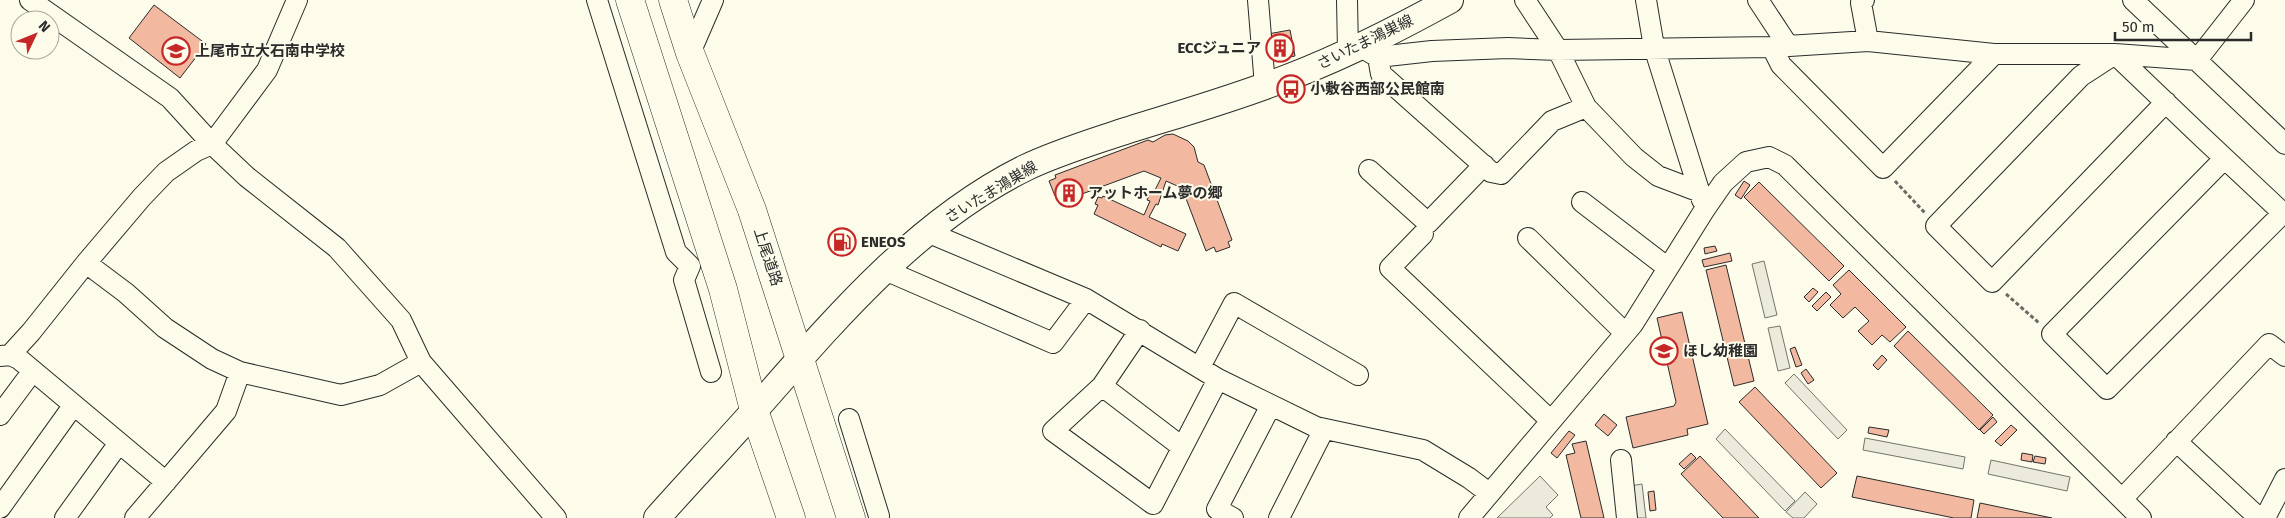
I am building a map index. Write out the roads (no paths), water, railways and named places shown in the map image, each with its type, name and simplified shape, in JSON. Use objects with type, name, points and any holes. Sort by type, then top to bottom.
[{"type":"highway","points":[[630,0],[723,289],[754,410],[791,518]]},
{"type":"highway","name":"上尾道路","points":[[673,0],[690,53],[752,210],[850,516]]},
{"type":"main road","name":"さいたま鴻巣線","points":[[657,518],[800,358],[885,270],[927,232],[966,204],[1025,168],[1085,144],[1265,86],[1362,52],[1450,0]]},
{"type":"street","points":[[30,0],[80,33],[170,98],[212,144],[247,177],[336,248],[401,320],[421,362],[556,518]]},
{"type":"street","points":[[5,356],[31,332],[86,262],[166,172],[196,151],[212,144],[267,70],[298,0]]},
{"type":"street","points":[[598,0],[676,252],[690,266],[723,289]]},
{"type":"street","points":[[690,53],[713,0]]},
{"type":"street","points":[[1258,0],[1265,86]]},
{"type":"street","points":[[1347,0],[1362,52],[1381,74],[1491,172],[1501,174],[1552,121],[1586,107]]},
{"type":"street","points":[[1525,0],[1558,50],[1586,107],[1634,157],[1658,176],[1702,200]]},
{"type":"street","points":[[1646,0],[1654,47],[1702,200]]},
{"type":"street","points":[[1758,0],[1780,45],[1781,65],[1882,168],[1994,54]]},
{"type":"street","points":[[1864,0],[1861,2],[1868,41]]},
{"type":"street","points":[[2133,0],[2285,144]]},
{"type":"street","points":[[2197,60],[2244,0]]},
{"type":"street","points":[[1362,52],[1508,48],[1558,50],[1868,41],[1994,54],[2115,54],[2197,60]]},
{"type":"street","points":[[2115,54],[2284,214],[2107,389],[2052,334],[2224,159]]},
{"type":"street","points":[[2115,54],[2081,76],[1936,226],[1992,282],[2166,102]]},
{"type":"street","points":[[1477,515],[1489,493],[1633,324],[1668,268],[1702,200],[1746,162],[1769,157],[1785,165],[2141,518]]},
{"type":"street","points":[[1369,170],[1428,223],[1484,165]]},
{"type":"street","points":[[1582,202],[1668,268]]},
{"type":"street","points":[[927,232],[1086,299],[1218,379],[1316,427],[1423,450],[1469,478],[1489,493]]},
{"type":"street","points":[[1423,234],[1390,268],[1555,416]]},
{"type":"street","points":[[1528,238],[1625,333]]},
{"type":"street","points":[[86,262],[126,293],[165,328],[212,359],[240,372],[341,396],[380,385],[421,362]]},
{"type":"street","points":[[690,266],[684,280],[711,372]]},
{"type":"street","points":[[885,270],[1053,343],[1086,299]]},
{"type":"street","points":[[1200,367],[1234,303],[1358,375]]},
{"type":"street","points":[[1140,330],[1102,386],[1053,431],[1153,504],[1218,379]]},
{"type":"street","points":[[2122,499],[2269,344],[2285,356]]},
{"type":"street","points":[[5,356],[19,359],[32,372],[166,482]]},
{"type":"street","points":[[0,415],[32,372]]},
{"type":"street","points":[[135,518],[226,411],[240,372]]},
{"type":"street","points":[[1102,386],[1182,447]]},
{"type":"street","points":[[1233,518],[1217,509],[1271,405]]},
{"type":"street","points":[[0,508],[73,406]]},
{"type":"street","points":[[849,419],[880,517],[850,516]]},
{"type":"street","points":[[1279,518],[1324,429]]},
{"type":"street","points":[[2176,442],[2258,518]]},
{"type":"street","points":[[65,518],[119,443]]},
{"type":"street","points":[[1622,460],[1627,518]]},
{"type":"street","points":[[2266,518],[2285,479]]},
{"type":"place","name":"ECCジュニア","points":[[1280,48]]},
{"type":"place","name":"上尾市立大石南中学校","points":[[176,51]]},
{"type":"place","name":"小敷谷西部公民館南","points":[[1291,89]]},
{"type":"place","name":"アットホーム夢の郷","points":[[1069,193]]},
{"type":"place","name":"ENEOS","points":[[842,242]]},
{"type":"place","name":"ほし幼稚園","points":[[1664,351]]}]
